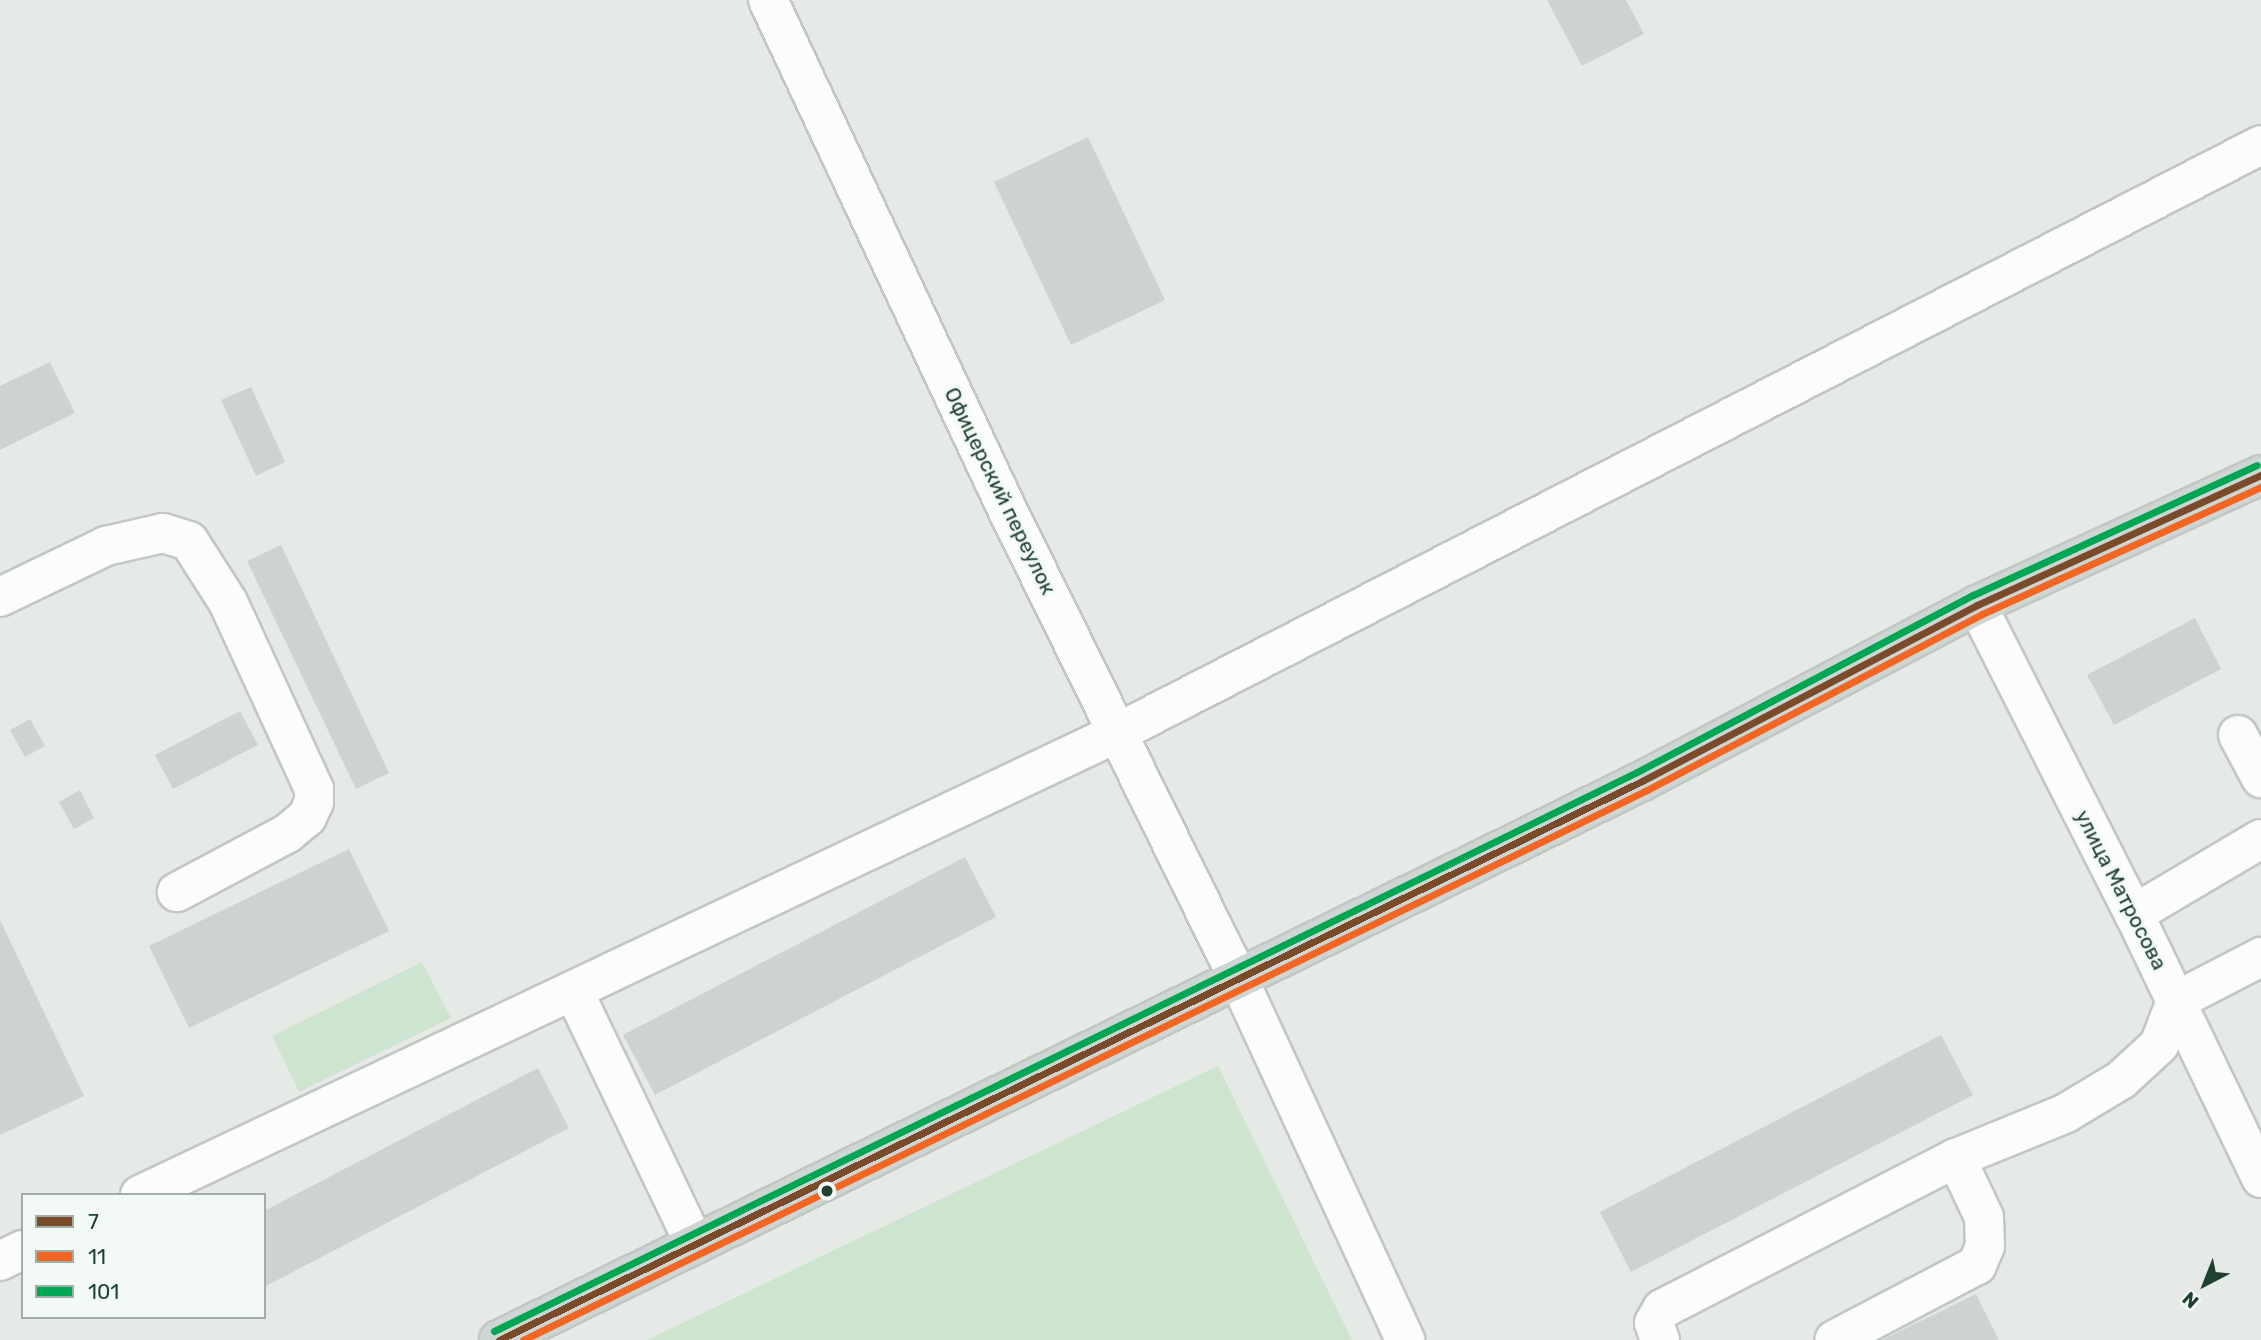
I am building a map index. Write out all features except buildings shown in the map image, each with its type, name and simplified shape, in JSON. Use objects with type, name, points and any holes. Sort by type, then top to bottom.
[{"type":"main road","points":[[499,1340],[1642,781],[1977,605],[2261,475]]},
{"type":"street","name":"Офицерский переулок","points":[[768,0],[1007,509],[1238,978],[1405,1340]]},
{"type":"street","points":[[144,1193],[1119,732],[2261,145]]},
{"type":"street","points":[[0,597],[106,546],[163,533],[189,541],[228,602],[314,789],[314,802],[307,817],[288,834],[177,892]]},
{"type":"street","name":"улица Матросова","points":[[1977,605],[2134,914],[2261,1178]]},
{"type":"street","points":[[2238,735],[2261,778]]},
{"type":"street","points":[[2134,914],[2261,839]]},
{"type":"street","points":[[1660,1340],[1654,1323],[1662,1308],[1956,1158],[2066,1113],[2121,1080],[2159,1045],[2176,1001],[2261,957]]},
{"type":"street","points":[[574,992],[694,1243]]},
{"type":"street","points":[[1834,1340],[1976,1265],[1985,1246],[1984,1217],[1956,1158]]},
{"type":"green space","points":[[422,962],[451,1018],[299,1092],[272,1036]]},
{"type":"green space","points":[[1218,1066],[1352,1340],[647,1340]]},
{"type":"transit line","name":"101","points":[[494,1331],[1637,772],[1973,595],[2257,465]]},
{"type":"transit line","name":"7","points":[[499,1340],[1642,781],[1977,605],[2261,475]]},
{"type":"transit line","name":"11","points":[[523,1340],[1647,790],[1982,614],[2261,487]]}]
